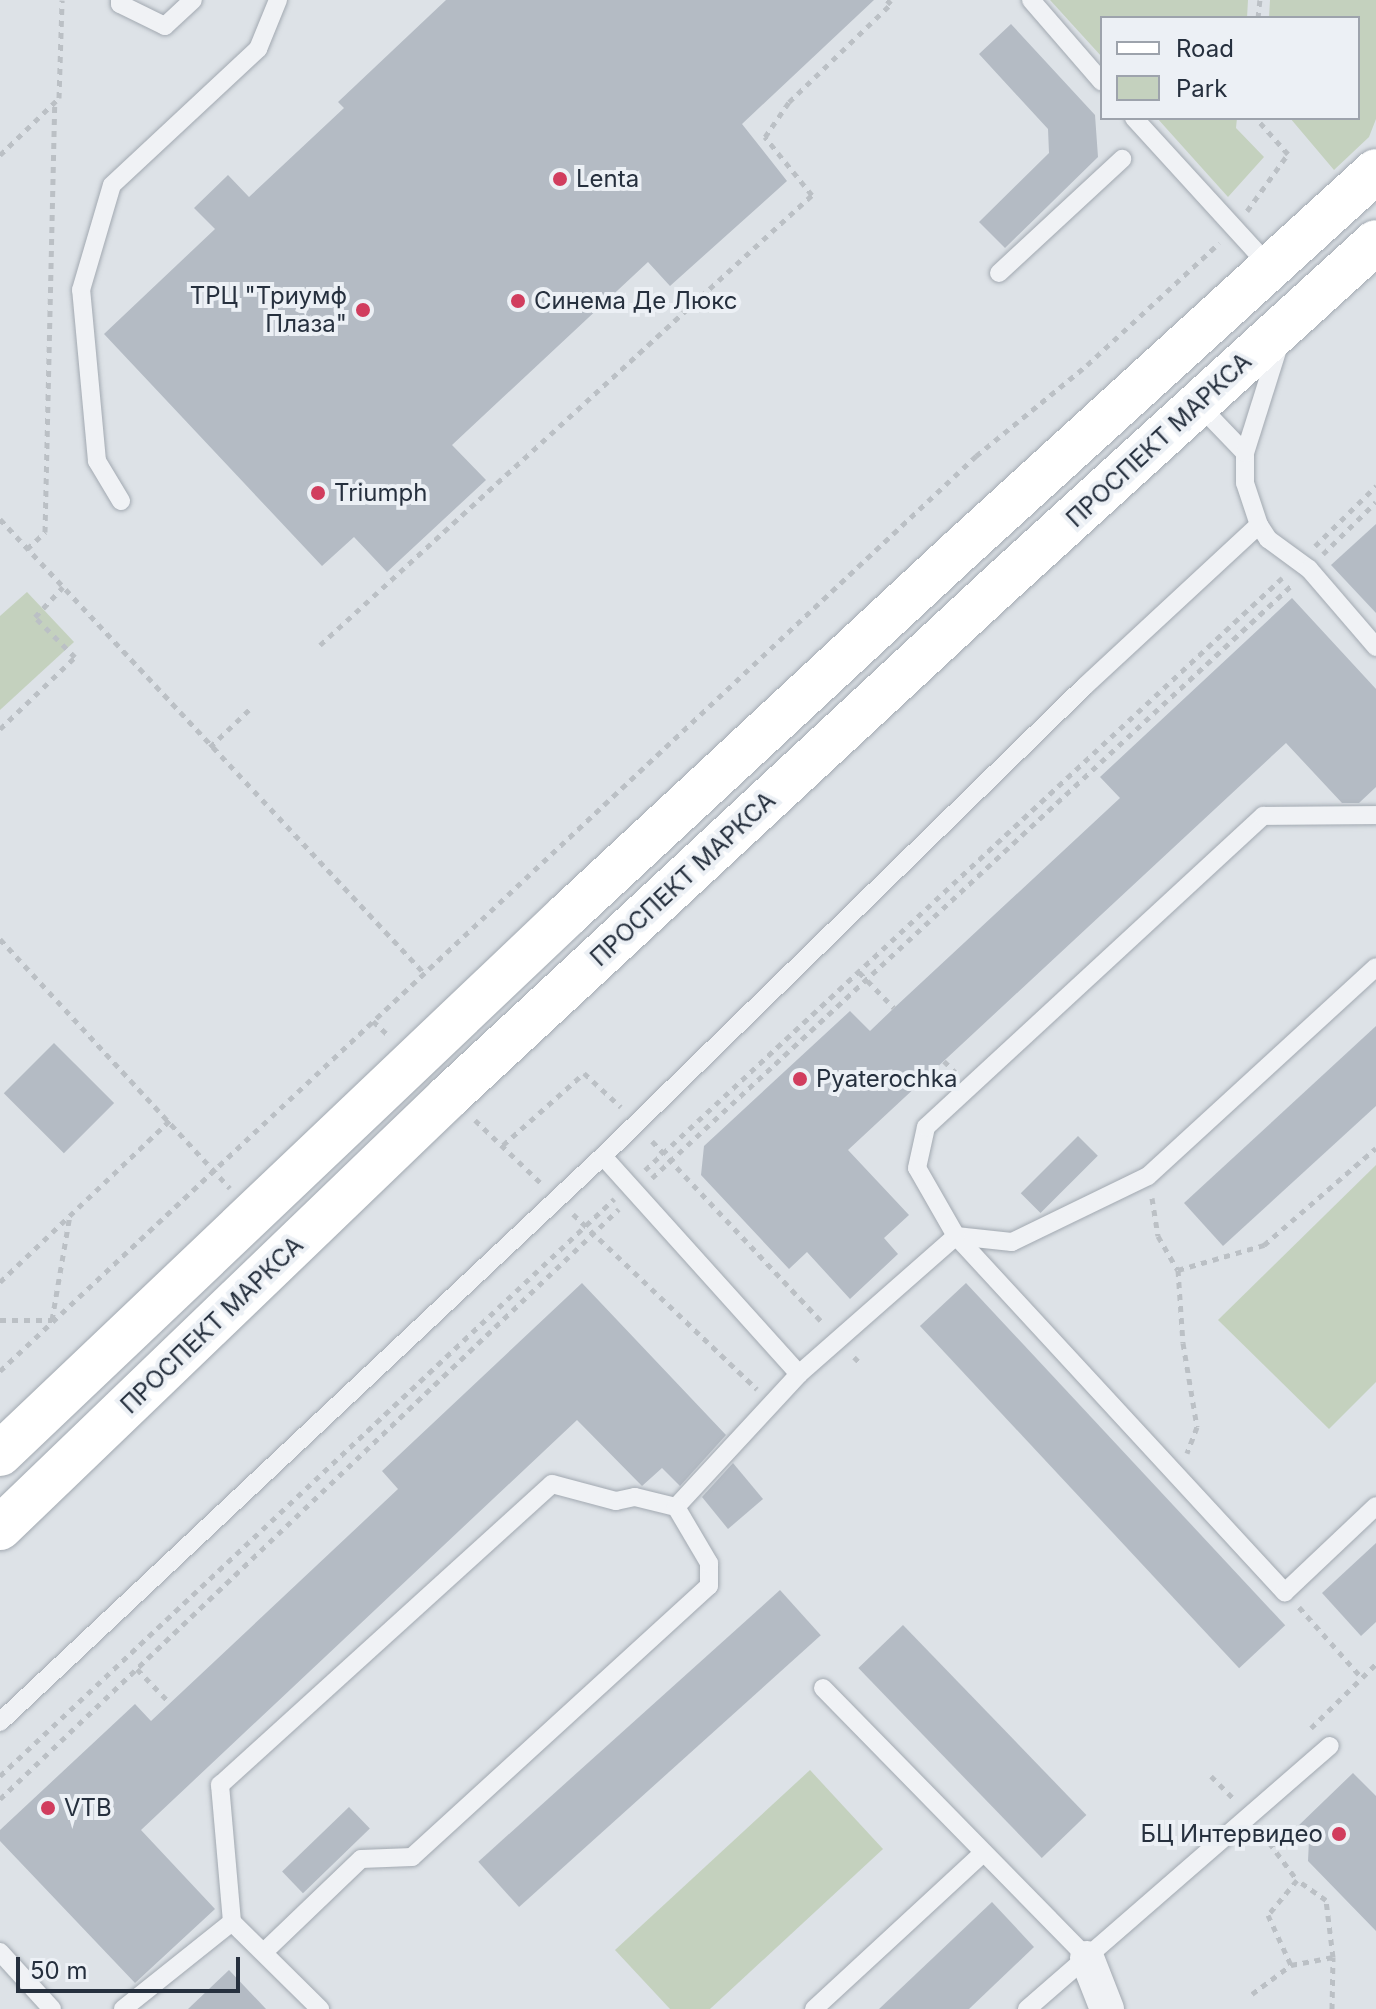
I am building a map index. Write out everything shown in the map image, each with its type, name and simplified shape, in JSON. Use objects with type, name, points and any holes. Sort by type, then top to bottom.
[{"type":"main road","name":"ПРОСПЕКТ МАРКСА","points":[[0,1454],[567,915],[959,551],[1376,171]]},
{"type":"main road","name":"ПРОСПЕКТ МАРКСА","points":[[0,1528],[448,1097],[1376,242]]},
{"type":"street","points":[[1087,1958],[1107,2009]]},
{"type":"lane","points":[[120,0],[120,4],[165,26],[193,0]]},
{"type":"lane","points":[[121,501],[97,461],[81,290],[112,185],[258,49],[278,0]]},
{"type":"lane","points":[[1031,0],[1100,80]]},
{"type":"lane","points":[[1136,120],[1272,269]]},
{"type":"lane","points":[[999,273],[1122,159]]},
{"type":"lane","points":[[1287,321],[1245,453],[1245,483],[1259,525],[1268,539],[1304,565],[1376,647]]},
{"type":"lane","points":[[1199,405],[1245,453]]},
{"type":"lane","points":[[0,1722],[555,1197],[603,1156],[1085,686],[1259,525]]},
{"type":"lane","points":[[1376,815],[1263,816],[926,1127],[917,1168],[956,1236],[1285,1592],[1376,1506]]},
{"type":"lane","points":[[676,1507],[799,1374],[956,1236],[1012,1242],[1148,1176],[1376,967]]},
{"type":"lane","points":[[603,1156],[799,1374]]},
{"type":"lane","points":[[265,1951],[361,1859],[412,1857],[709,1586],[709,1563],[676,1507],[635,1497],[616,1501],[552,1484],[220,1785],[232,1922],[265,1951],[320,2009]]},
{"type":"lane","points":[[823,1688],[1087,1958]]},
{"type":"lane","points":[[1027,2009],[1330,1746]]},
{"type":"lane","points":[[814,2009],[982,1854]]},
{"type":"lane","points":[[123,2009],[232,1922]]},
{"type":"lane","points":[[0,1952],[52,2009]]},
{"type":"path","points":[[0,155],[59,98],[62,0]]},
{"type":"path","points":[[320,645],[812,195],[765,137],[789,102],[891,4],[887,0]]},
{"type":"path","points":[[27,549],[45,532],[55,101]]},
{"type":"path","points":[[0,1371],[976,456],[1087,365],[1234,228],[1288,154],[1258,120]]},
{"type":"path","points":[[0,1776],[634,1188],[668,1161],[867,979],[1304,565],[1376,486]]},
{"type":"path","points":[[0,1799],[634,1188],[663,1154],[1376,502]]},
{"type":"path","points":[[0,519],[423,972]]},
{"type":"path","points":[[0,729],[75,657],[35,617],[63,587]]},
{"type":"path","points":[[210,747],[253,706]]},
{"type":"path","points":[[0,939],[170,1120],[213,1171]]},
{"type":"path","points":[[859,972],[894,1008]]},
{"type":"path","points":[[503,1145],[584,1073],[636,1121],[668,1161],[862,1365]]},
{"type":"path","points":[[0,1282],[170,1120]]},
{"type":"path","points":[[1178,1270],[1264,1245],[1376,1148]]},
{"type":"path","points":[[1148,1176],[1158,1236],[1178,1270],[1183,1343],[1197,1427],[1177,1476]]},
{"type":"path","points":[[52,1320],[70,1215]]},
{"type":"path","points":[[0,1320],[52,1320]]},
{"type":"path","points":[[1285,1592],[1362,1678]]},
{"type":"path","points":[[137,1669],[170,1703]]},
{"type":"path","points":[[1211,1776],[1233,1798]]},
{"type":"path","points":[[1250,1815],[1297,1880],[1326,1900],[1333,1957],[1332,2009]]},
{"type":"path","points":[[1291,1965],[1268,1915],[1297,1880]]},
{"type":"path","points":[[1252,1994],[1291,1965],[1333,1957]]},
{"type":"green space","points":[[1050,0],[1248,0],[1247,16],[1100,16],[1100,55]]},
{"type":"green space","points":[[1270,0],[1376,0],[1376,119],[1369,137],[1334,170],[1292,120],[1360,120],[1360,16],[1269,16]]},
{"type":"green space","points":[[1159,120],[1237,120],[1236,128],[1264,157],[1228,197]]},
{"type":"green space","points":[[27,592],[74,642],[0,710],[0,616]]},
{"type":"green space","points":[[1376,1165],[1376,1382],[1329,1429],[1218,1320]]},
{"type":"green space","points":[[810,1770],[883,1849],[710,2009],[670,2009],[615,1950]]},
{"type":"building","name":"ТРЦ \"Триумф Плаза\"","points":[[446,0],[874,0],[742,124],[787,181],[670,286],[648,262],[452,445],[486,480],[387,572],[354,537],[322,566],[104,334],[215,229],[194,208],[228,175],[249,197],[344,108],[338,102]]},
{"type":"building","points":[[1011,24],[1095,115],[1098,157],[1005,248],[979,222],[1049,153],[1048,129],[979,54]]},
{"type":"building","points":[[1376,524],[1376,613],[1331,565]]},
{"type":"building","points":[[1292,598],[1376,689],[1376,787],[1359,803],[1342,803],[1286,743],[848,1150],[909,1215],[884,1238],[898,1254],[850,1299],[807,1252],[789,1269],[701,1175],[704,1146],[850,1011],[870,1031],[1120,798],[1100,777]]},
{"type":"building","points":[[1376,1026],[1376,1106],[1223,1246],[1184,1203]]},
{"type":"building","points":[[54,1043],[114,1103],[64,1153],[4,1093]]},
{"type":"building","points":[[1078,1136],[1098,1156],[1041,1213],[1021,1193]]},
{"type":"building","points":[[582,1283],[726,1435],[680,1486],[662,1468],[642,1486],[577,1420],[141,1830],[215,1909],[135,1983],[0,1841],[0,1830],[135,1704],[151,1721],[398,1489],[382,1471]]},
{"type":"building","points":[[966,1283],[1285,1625],[1239,1668],[920,1326]]},
{"type":"building","points":[[733,1463],[763,1499],[728,1529],[702,1497]]},
{"type":"building","points":[[1376,1543],[1376,1622],[1361,1636],[1322,1593]]},
{"type":"building","points":[[780,1590],[821,1635],[519,1907],[478,1862]]},
{"type":"building","points":[[903,1625],[1086,1815],[1042,1858],[858,1668]]},
{"type":"building","name":"БЦ Интервидео","points":[[1353,1773],[1376,1796],[1376,1931],[1308,1861],[1309,1840],[1297,1827]]},
{"type":"building","points":[[349,1807],[370,1829],[303,1893],[282,1872]]},
{"type":"building","points":[[992,1902],[1034,1947],[969,2009],[879,2009]]},
{"type":"building","points":[[229,1970],[266,2009],[188,2009]]},
{"type":"place","name":"Lenta","points":[[560,179]]},
{"type":"place","name":"Синема Де Люкс","points":[[518,301]]},
{"type":"place","name":"ТРЦ \"Триумф Плаза\"","points":[[363,310]]},
{"type":"place","name":"Triumph","points":[[318,493]]},
{"type":"place","name":"Pyaterochka","points":[[800,1079]]},
{"type":"place","name":"VTB","points":[[48,1808]]},
{"type":"place","name":"БЦ Интервидео","points":[[1339,1834]]}]
